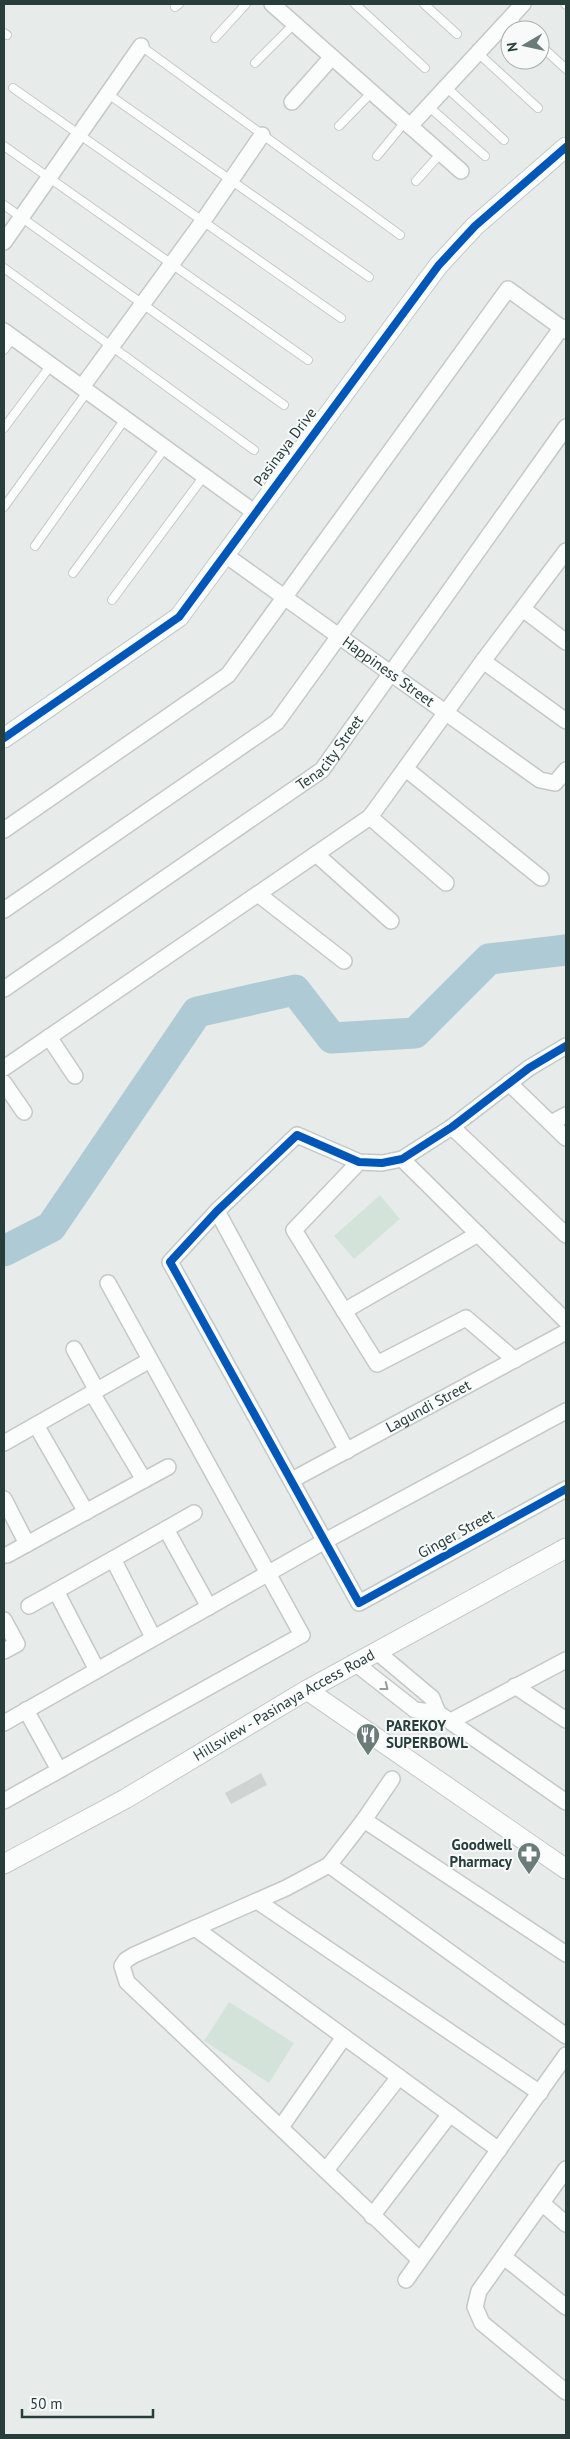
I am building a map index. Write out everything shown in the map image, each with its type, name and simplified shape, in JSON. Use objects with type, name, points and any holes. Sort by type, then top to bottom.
[{"type":"street","points":[[272,4],[461,171]]},
{"type":"street","points":[[408,124],[428,106],[523,4]]},
{"type":"street","points":[[4,242],[50,179],[141,46]]},
{"type":"street","points":[[292,102],[332,57]]},
{"type":"street","points":[[85,390],[112,347],[203,221],[262,135]]},
{"type":"street","name":"Pasinaya Drive","points":[[4,738],[179,617],[254,512],[438,266],[475,226],[566,147]]},
{"type":"street","points":[[4,830],[228,675],[508,289],[564,329],[338,635],[277,722],[4,910]]},
{"type":"street","points":[[8,334],[254,512]]},
{"type":"street","name":"Tenacity Street","points":[[4,989],[322,770],[566,427]]},
{"type":"street","name":"Happiness Street","points":[[224,554],[540,780],[555,783],[566,770]]},
{"type":"street","points":[[4,1068],[370,817],[483,661],[565,557]]},
{"type":"street","points":[[523,609],[566,642]]},
{"type":"street","points":[[483,661],[566,721]]},
{"type":"street","points":[[406,768],[541,878]]},
{"type":"street","points":[[370,817],[446,883]]},
{"type":"street","points":[[316,854],[391,921]]},
{"type":"street","points":[[258,894],[344,961]]},
{"type":"street","points":[[49,1037],[75,1076]]},
{"type":"street","points":[[325,1541],[170,1262],[217,1212],[297,1135],[359,1162],[382,1163],[402,1159],[452,1127],[529,1068],[566,1046]]},
{"type":"street","points":[[4,1083],[24,1112]]},
{"type":"street","points":[[509,1083],[566,1138]]},
{"type":"street","points":[[551,1123],[566,1115]]},
{"type":"street","points":[[452,1127],[566,1236]]},
{"type":"street","points":[[402,1159],[566,1321]]},
{"type":"street","points":[[359,1162],[294,1230],[377,1364],[466,1318],[515,1360]]},
{"type":"street","points":[[217,1212],[346,1451]]},
{"type":"street","points":[[344,1311],[478,1234]]},
{"type":"street","points":[[4,1802],[302,1635],[108,1283]]},
{"type":"street","name":"Lagundi Street","points":[[292,1480],[566,1332]]},
{"type":"street","points":[[74,1349],[94,1391],[144,1480]]},
{"type":"street","points":[[4,1443],[150,1360]]},
{"type":"street","points":[[4,1723],[325,1541],[566,1411]]},
{"type":"street","points":[[36,1425],[86,1512]]},
{"type":"street","points":[[7,1555],[168,1467]]},
{"type":"street","name":"Ginger Street","points":[[325,1541],[359,1603],[566,1489]]},
{"type":"street","points":[[4,1499],[27,1544]]},
{"type":"street","points":[[29,1606],[194,1513]]},
{"type":"street","points":[[166,1529],[209,1607]]},
{"type":"street","name":"Hillsview - Pasinaya Access Road","points":[[4,1864],[124,1799],[306,1690],[566,1548]]},
{"type":"street","points":[[113,1559],[154,1637]]},
{"type":"street","points":[[56,1591],[97,1670]]},
{"type":"street","points":[[4,1620],[17,1644],[4,1651]]},
{"type":"street","points":[[376,1651],[432,1698],[444,1717]]},
{"type":"street","points":[[444,1717],[515,1686],[566,1660]]},
{"type":"street","points":[[355,1663],[415,1710],[444,1717],[566,1802]]},
{"type":"street","points":[[515,1686],[566,1720]]},
{"type":"street","points":[[306,1690],[566,1868]]},
{"type":"street","points":[[26,1710],[59,1770]]},
{"type":"street","points":[[392,1779],[364,1820],[329,1865],[286,1888],[134,1954],[122,1966],[127,1982],[419,2259]]},
{"type":"street","points":[[364,1820],[566,1954]]},
{"type":"street","points":[[329,1865],[566,2036]]},
{"type":"street","points":[[257,1901],[540,2093]]},
{"type":"street","points":[[195,1928],[499,2150]]},
{"type":"street","points":[[281,2127],[344,2037]]},
{"type":"street","points":[[406,2280],[419,2259],[566,2055]]},
{"type":"street","points":[[326,2170],[399,2077]]},
{"type":"street","points":[[372,2216],[450,2114]]},
{"type":"street","points":[[566,2169],[479,2292],[475,2307],[477,2316],[482,2323],[566,2392]]},
{"type":"street","points":[[542,2203],[566,2224]]},
{"type":"street","points":[[504,2257],[566,2307]]},
{"type":"lane","points":[[215,38],[246,4]]},
{"type":"lane","points":[[355,4],[425,68]]},
{"type":"lane","points":[[424,4],[457,34]]},
{"type":"lane","points":[[255,63],[294,24]]},
{"type":"lane","points":[[141,46],[400,235]]},
{"type":"lane","points":[[478,53],[538,108]]},
{"type":"lane","points":[[550,54],[566,69]]},
{"type":"lane","points":[[446,87],[504,140]]},
{"type":"lane","points":[[13,88],[342,318]]},
{"type":"lane","points":[[339,126],[372,92]]},
{"type":"lane","points":[[108,94],[369,277]]},
{"type":"lane","points":[[428,106],[485,156]]},
{"type":"lane","points":[[377,156],[408,124]]},
{"type":"lane","points":[[4,146],[308,360]]},
{"type":"lane","points":[[416,181],[441,153]]},
{"type":"lane","points":[[4,205],[284,405]]},
{"type":"lane","points":[[4,268],[254,450]]},
{"type":"lane","points":[[4,350],[8,334]]},
{"type":"lane","points":[[4,428],[51,365]]},
{"type":"lane","points":[[4,507],[85,390]]},
{"type":"lane","points":[[34,546],[125,419]]},
{"type":"lane","points":[[73,573],[165,448]]},
{"type":"lane","points":[[112,600],[204,476]]},
{"type":"shaded area","points":[[380,1195],[400,1219],[354,1259],[334,1236]]},
{"type":"shaded area","points":[[229,2002],[294,2043],[269,2083],[204,2041]]},
{"type":"building","points":[[261,1773],[267,1785],[231,1804],[225,1793]]},
{"type":"waterway","points":[[4,1251],[51,1227],[197,1012],[295,990],[332,1038],[415,1033],[489,959],[566,950]]},
{"type":"cycle path","points":[[4,738],[179,617],[438,266],[475,226],[566,147]]},
{"type":"cycle path","points":[[566,1046],[529,1068],[452,1127],[402,1159],[382,1163],[359,1162],[297,1135],[217,1211],[170,1262],[359,1603],[566,1489]]},
{"type":"place","name":"PAREKOY SUPERBOWL","points":[[368,1756]]},
{"type":"place","name":"Goodwell Pharmacy","points":[[529,1875]]}]
